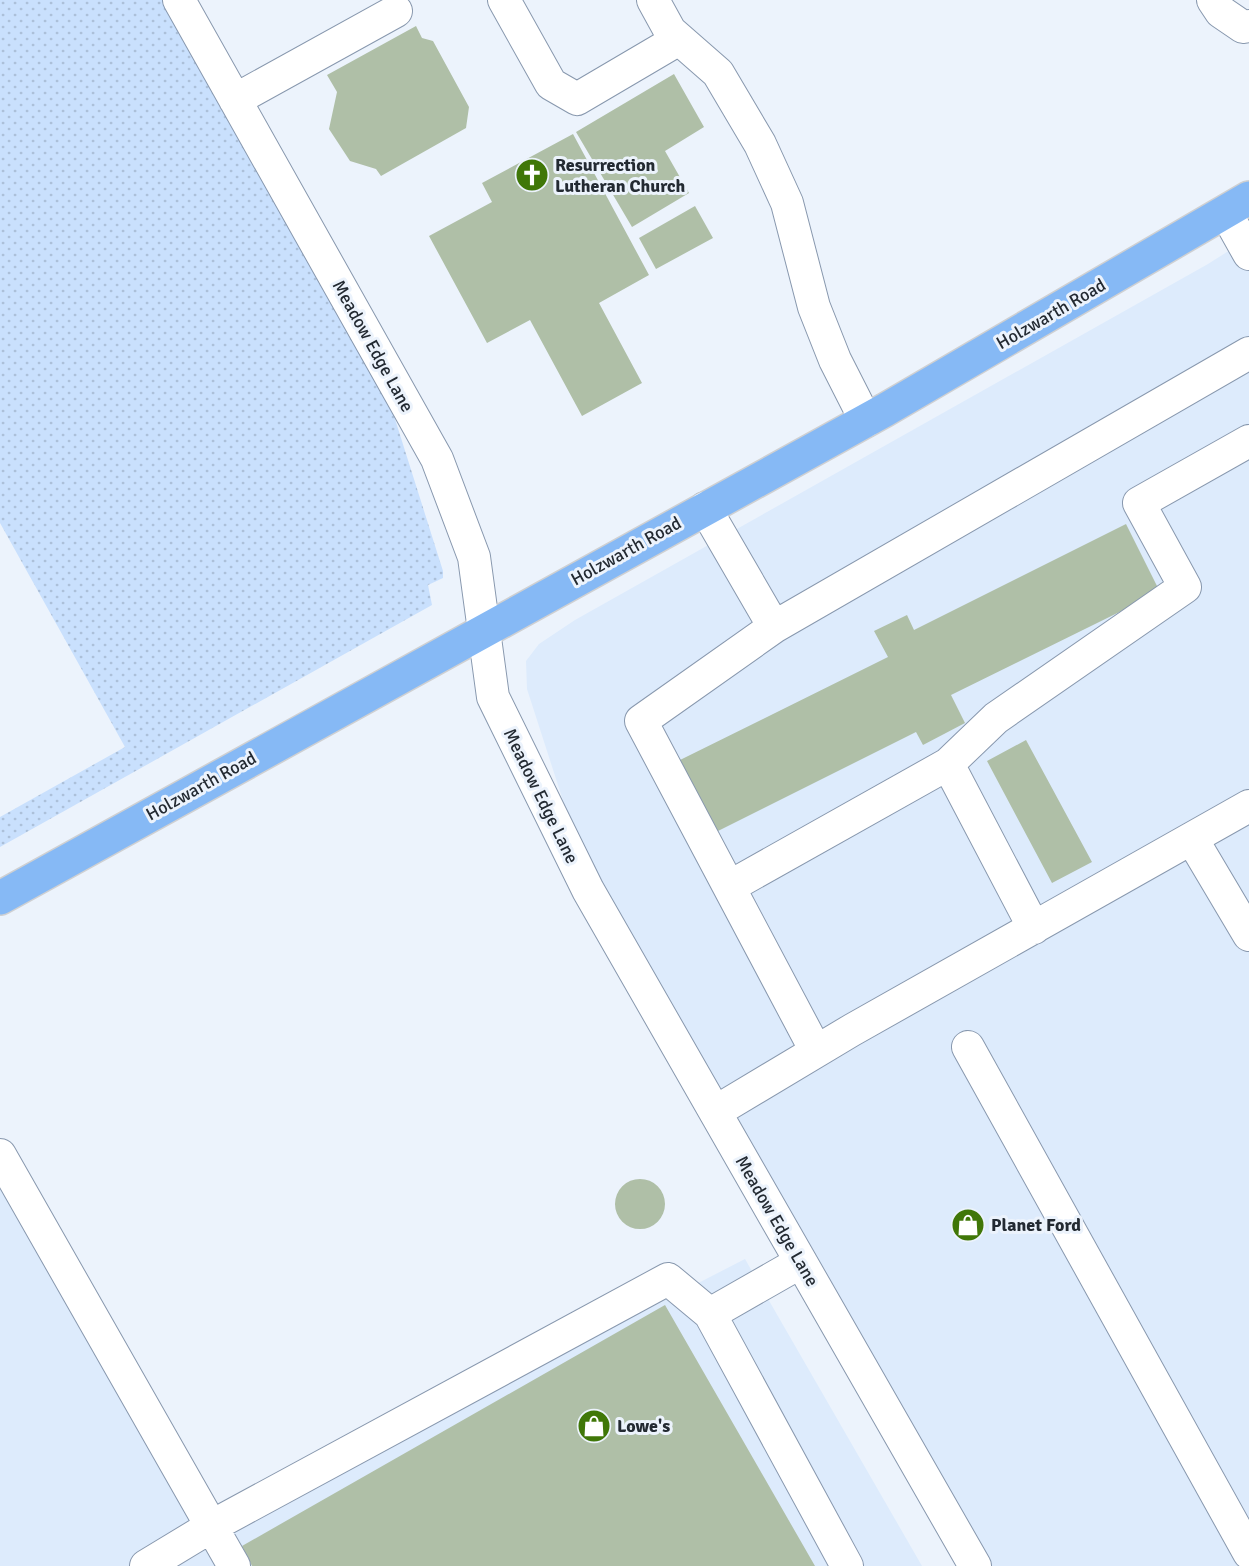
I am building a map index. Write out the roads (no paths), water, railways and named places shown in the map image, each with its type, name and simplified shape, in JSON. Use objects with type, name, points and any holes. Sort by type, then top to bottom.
[{"type":"main road","name":"Holzwarth Road","points":[[0,898],[866,421],[1238,205]]},
{"type":"street","name":"Meadow Edge Lane","points":[[179,0],[436,459],[474,557],[493,697],[588,890],[975,1566]]},
{"type":"street","points":[[504,0],[551,84],[578,99],[679,39]]},
{"type":"street","points":[[653,0],[670,31],[718,73],[760,144],[787,203],[814,307],[835,360],[866,421]]},
{"type":"street","points":[[1214,0],[1221,12],[1243,27],[1249,26]]},
{"type":"street","points":[[235,100],[396,12]]},
{"type":"street","points":[[1238,205],[1249,254]]},
{"type":"street","points":[[816,1051],[641,721],[774,627],[1249,353]]},
{"type":"street","points":[[729,887],[948,764],[996,718],[1185,586],[1139,503],[1249,441]]},
{"type":"street","points":[[705,508],[774,627]]},
{"type":"street","points":[[948,764],[1034,928]]},
{"type":"street","points":[[714,1112],[816,1051],[1249,806]]},
{"type":"street","points":[[1192,839],[1249,935]]},
{"type":"street","points":[[968,1047],[1249,1553]]},
{"type":"street","points":[[0,1155],[234,1566]]},
{"type":"street","points":[[710,1314],[801,1262]]},
{"type":"street","points":[[146,1566],[212,1526],[668,1279],[710,1314],[847,1566]]},
{"type":"place","name":"Resurrection Lutheran Church","points":[[532,175]]},
{"type":"place","name":"Planet Ford","points":[[968,1225]]},
{"type":"place","name":"Lowe's","points":[[594,1426]]}]
